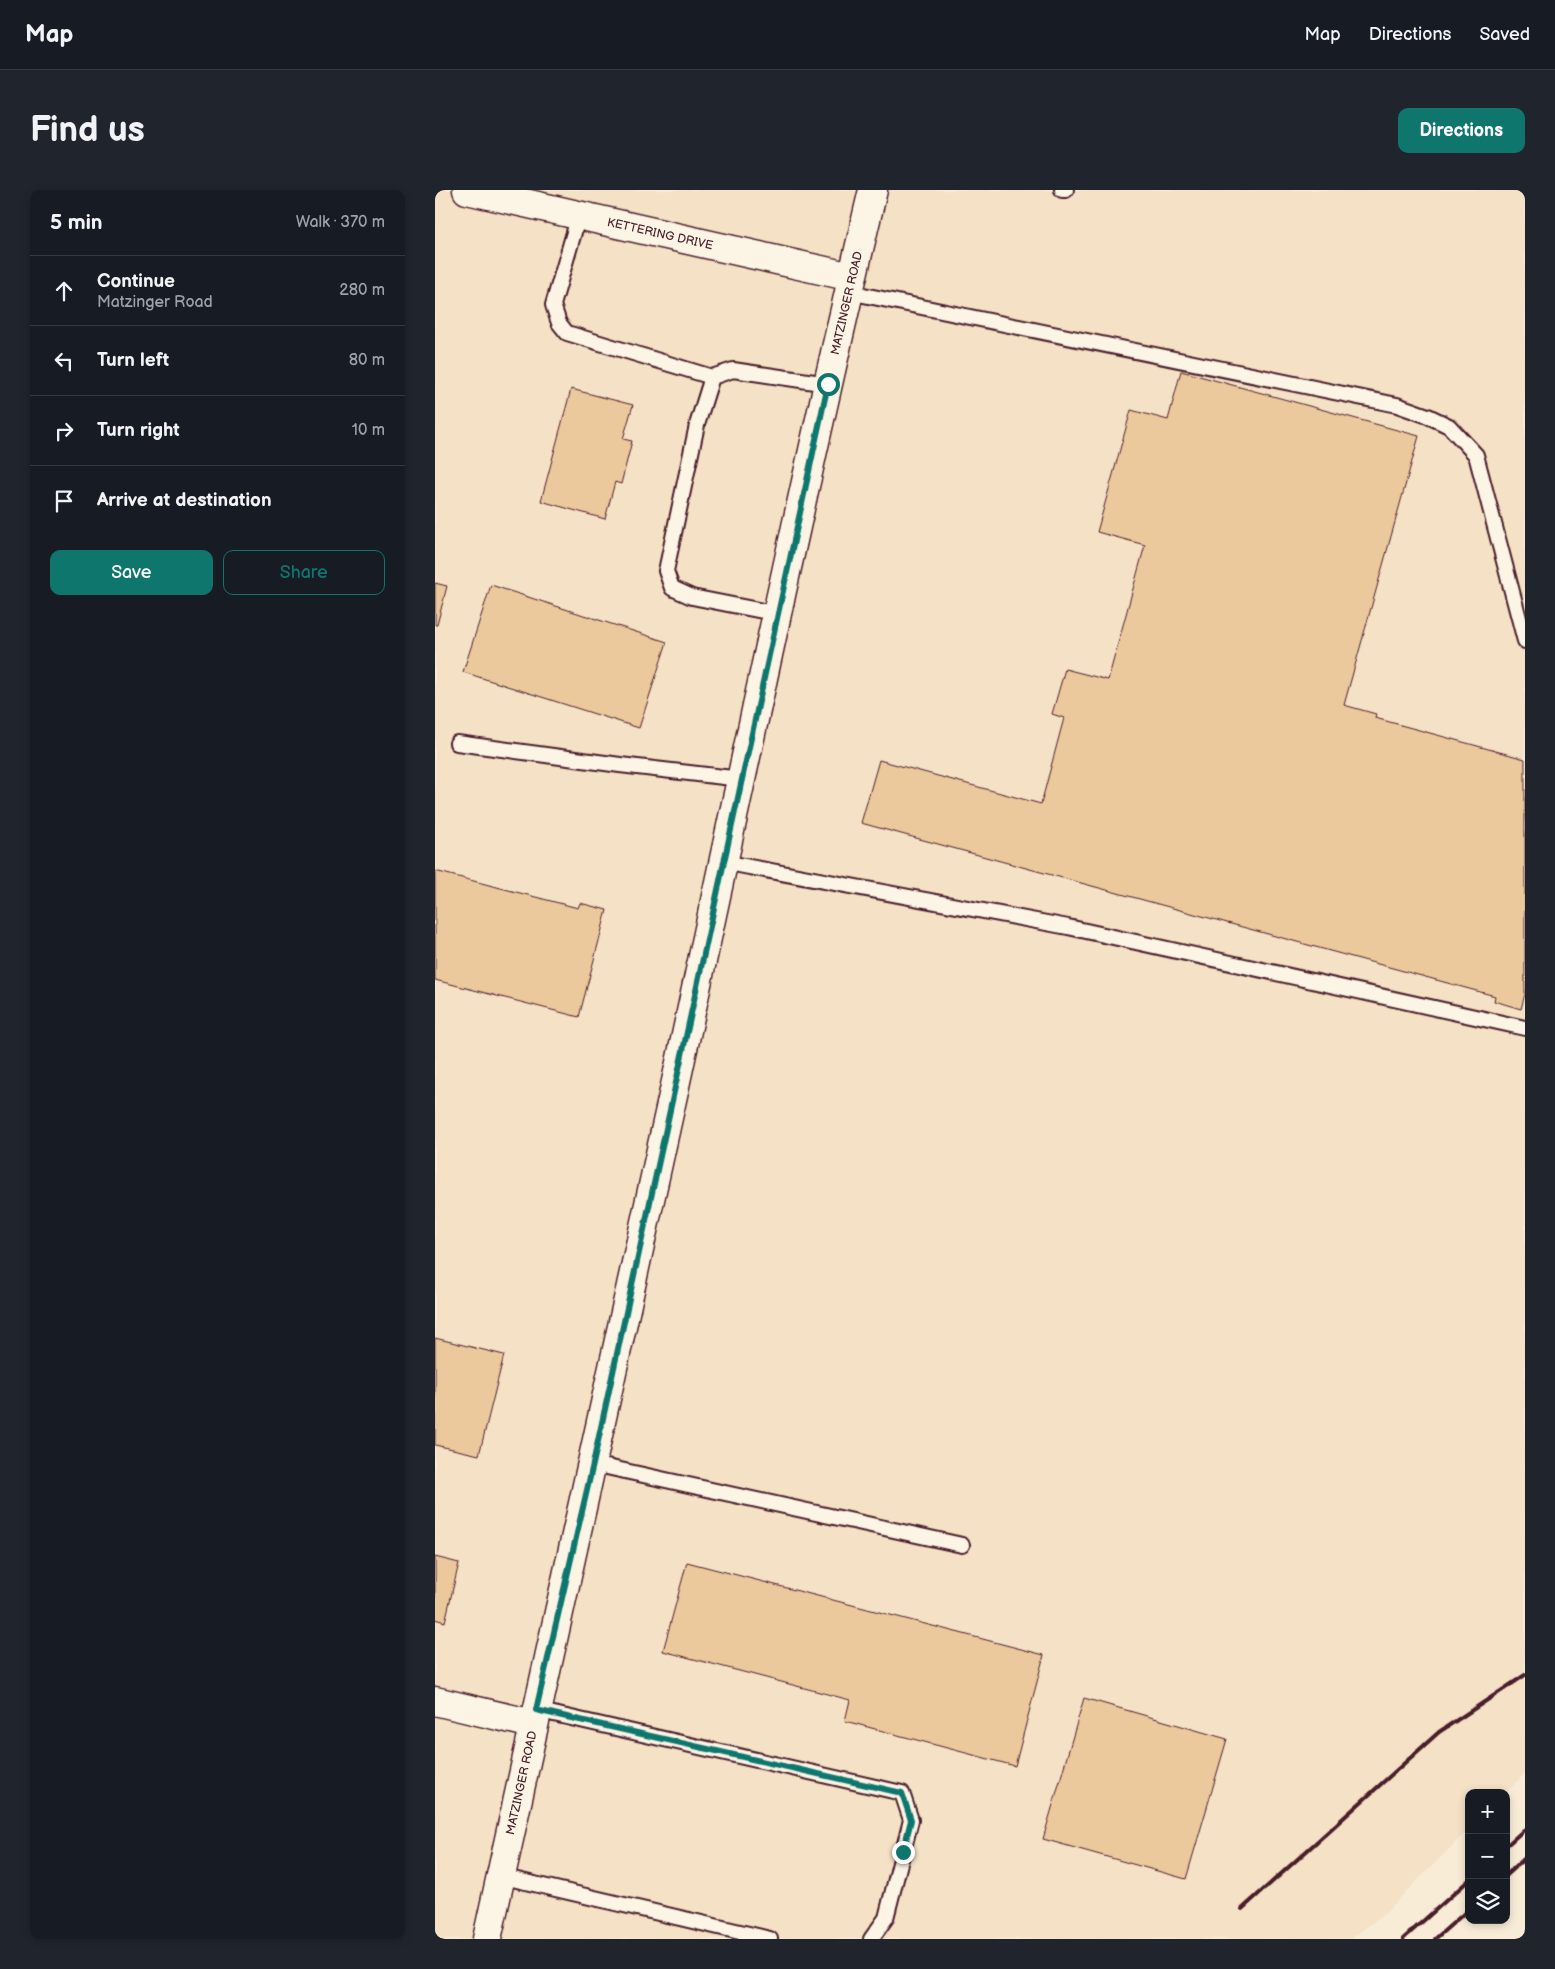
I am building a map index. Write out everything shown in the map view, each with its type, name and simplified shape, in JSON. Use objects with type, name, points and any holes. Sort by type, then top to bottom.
[{"type":"street","name":"KETTERING DRIVE","points":[[467,190],[579,215],[851,285]]},
{"type":"street","name":"MATZINGER ROAD","points":[[487,1939],[535,1717],[593,1464],[828,384],[873,190]]},
{"type":"street","points":[[435,1701],[535,1717]]},
{"type":"lane","points":[[579,215],[553,305],[559,323],[567,333],[712,378],[733,370],[828,384]]},
{"type":"lane","points":[[851,285],[1397,405],[1449,426],[1476,455],[1525,641]]},
{"type":"lane","points":[[712,378],[697,425],[666,571],[672,588],[693,597],[778,614]]},
{"type":"lane","points":[[457,744],[741,779]]},
{"type":"lane","points":[[723,862],[1068,927],[1525,1028]]},
{"type":"lane","points":[[593,1464],[963,1545]]},
{"type":"lane","points":[[535,1717],[902,1793],[911,1820],[885,1918],[871,1939]]},
{"type":"lane","points":[[501,1876],[770,1939]]},
{"type":"shaded area","points":[[435,190],[1525,190],[1525,1773],[1510,1789],[1465,1789],[1465,1833],[1385,1913],[1351,1939],[435,1939]]},
{"type":"building","points":[[1181,371],[1419,436],[1344,705],[1376,714],[1375,718],[1525,759],[1525,994],[1521,1009],[1494,1001],[1495,996],[861,823],[879,760],[1041,804],[1064,718],[1052,714],[1065,669],[1108,680],[1145,545],[1097,532],[1131,410],[1168,420]]},
{"type":"building","points":[[571,389],[633,405],[623,439],[632,441],[621,484],[615,482],[605,519],[541,501]]},
{"type":"building","points":[[435,583],[447,586],[437,625],[435,625]]},
{"type":"building","points":[[491,585],[667,642],[639,728],[463,672]]},
{"type":"building","points":[[435,871],[578,908],[580,903],[607,910],[579,1017],[435,980]]},
{"type":"building","points":[[435,1338],[504,1355],[479,1455],[435,1445]]},
{"type":"building","points":[[435,1557],[459,1563],[445,1622],[435,1619]]},
{"type":"building","points":[[687,1562],[1044,1655],[1015,1766],[845,1721],[850,1700],[663,1651]]},
{"type":"building","points":[[1084,1698],[1227,1739],[1186,1879],[1043,1839]]},
{"type":"railway","points":[[1242,1909],[1439,1732],[1525,1675]]},
{"type":"railway","points":[[1510,1842],[1525,1829]]},
{"type":"railway","points":[[1510,1871],[1525,1858]]},
{"type":"railway","points":[[1403,1939],[1465,1884]]},
{"type":"railway","points":[[1435,1939],[1465,1913]]},
{"type":"route","points":[[828,384],[593,1464],[536,1710],[902,1793],[911,1820],[903,1852]]}]
